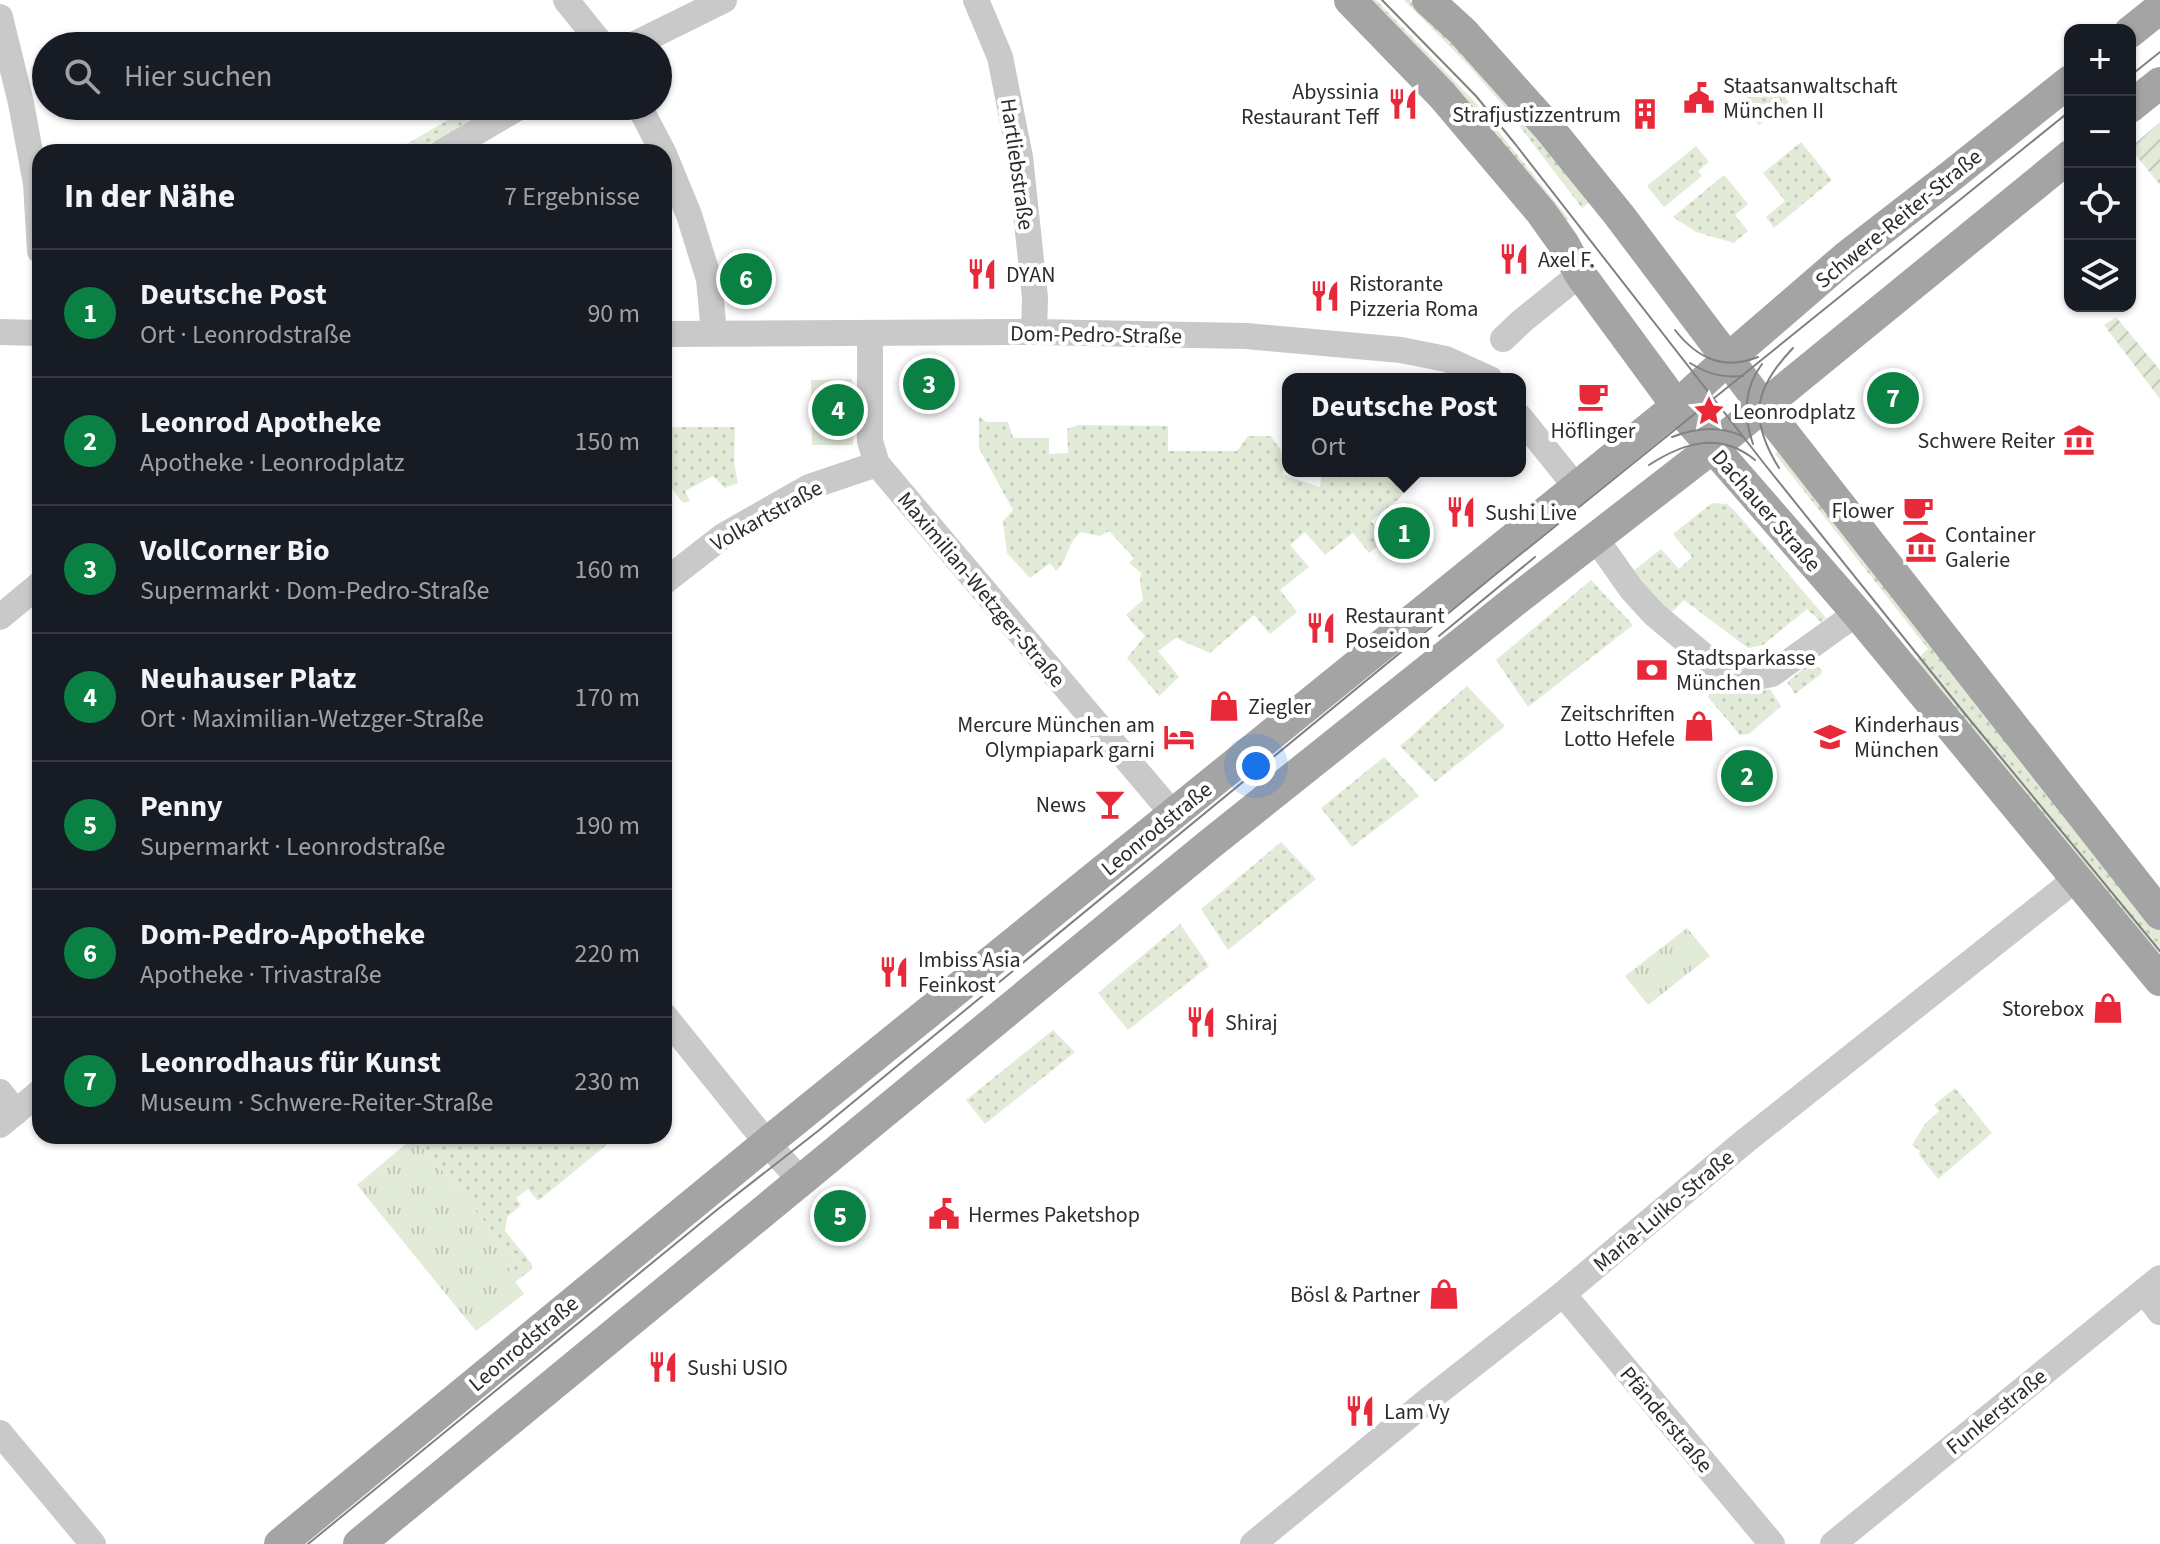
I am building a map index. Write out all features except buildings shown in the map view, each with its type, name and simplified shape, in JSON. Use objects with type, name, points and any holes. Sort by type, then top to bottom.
[{"type":"main road","name":"Dachauer Straße","points":[[1350,0],[1442,95],[1541,212],[1580,274],[1677,406],[1857,613],[2160,980]]},
{"type":"main road","points":[[1428,0],[1463,32],[1547,126],[1619,215],[1763,406],[2160,914]]},
{"type":"main road","points":[[2136,27],[2160,8]]},
{"type":"main road","points":[[2136,102],[2160,83]]},
{"type":"main road","name":"Schwere-Reiter-Straße","points":[[1729,358],[1845,258],[2064,86]]},
{"type":"main road","points":[[359,1544],[1221,835],[1713,447],[2064,161]]},
{"type":"main road","name":"Leonrodstraße","points":[[280,1544],[767,1143],[1677,406],[1729,358]]},
{"type":"street","points":[[566,0],[592,32]]},
{"type":"street","points":[[659,32],[724,0]]},
{"type":"street","name":"Hartliebstraße","points":[[976,0],[1000,57],[1020,157],[1035,298],[1034,332]]},
{"type":"street","points":[[0,17],[32,162]]},
{"type":"street","points":[[456,144],[497,120]]},
{"type":"street","points":[[646,120],[659,144]]},
{"type":"street","points":[[672,173],[709,279],[714,333]]},
{"type":"street","name":"Dom-Pedro-Straße","points":[[1491,373],[1502,343],[1522,321],[1580,274]]},
{"type":"street","points":[[0,332],[32,333]]},
{"type":"street","name":"Dom-Pedro-Straße","points":[[672,334],[1034,332],[1296,339],[1401,350],[1446,359],[1476,373]]},
{"type":"street","points":[[870,333],[870,441],[877,464]]},
{"type":"street","points":[[1526,424],[1576,487]]},
{"type":"street","name":"Volkartstraße","points":[[672,576],[723,536],[809,487],[877,464]]},
{"type":"street","name":"Maximilian-Wetzger-Straße","points":[[877,464],[1173,814]]},
{"type":"street","points":[[1596,539],[1632,590],[1654,614],[1716,666],[1747,679],[1772,674],[1857,613]]},
{"type":"street","points":[[0,617],[32,591]]},
{"type":"street","name":"Maria-Luiko-Straße","points":[[1253,1544],[1563,1294],[1744,1142],[2062,890],[2074,877]]},
{"type":"street","points":[[672,1025],[801,1181]]},
{"type":"street","points":[[5,1110],[32,1096]]},
{"type":"street","points":[[2152,1284],[2160,1312]]},
{"type":"street","name":"Funkerstraße","points":[[1833,1544],[2152,1284]]},
{"type":"street","name":"Pfänderstraße","points":[[1563,1294],[1772,1544]]},
{"type":"street","points":[[0,1433],[93,1544]]},
{"type":"green space","points":[[1371,0],[1376,0],[1473,100],[1569,219],[1564,222]]},
{"type":"green space","points":[[1404,0],[1410,0],[1471,61],[1590,202],[1582,208],[1508,111]]},
{"type":"green space","points":[[1770,78],[1789,102],[1759,125],[1741,102]]},
{"type":"green space","points":[[448,120],[470,120],[430,144],[407,144]]},
{"type":"green space","points":[[2160,122],[2160,185],[2136,155],[2136,143]]},
{"type":"green space","points":[[1801,142],[1832,180],[1774,228],[1766,217],[1785,201],[1763,173]]},
{"type":"green space","points":[[1696,146],[1709,162],[1698,171],[1702,176],[1664,207],[1647,186]]},
{"type":"green space","points":[[1724,175],[1748,204],[1735,215],[1748,231],[1734,243],[1696,232],[1673,217]]},
{"type":"green space","points":[[2116,317],[2160,370],[2160,399],[2104,325]]},
{"type":"green space","points":[[852,379],[853,445],[812,445],[811,380]]},
{"type":"green space","points":[[979,416],[986,422],[1008,422],[1013,438],[1049,438],[1049,454],[1068,453],[1067,429],[1078,425],[1168,426],[1168,451],[1237,451],[1248,436],[1271,436],[1281,451],[1282,477],[1320,487],[1321,477],[1393,477],[1404,491],[1400,498],[1371,521],[1386,540],[1369,553],[1353,533],[1325,555],[1305,532],[1290,545],[1309,567],[1280,590],[1297,612],[1270,634],[1254,615],[1210,653],[1176,638],[1158,651],[1179,677],[1159,696],[1127,658],[1145,636],[1126,615],[1143,600],[1141,573],[1129,563],[1134,558],[1109,531],[1100,536],[1081,532],[1056,571],[1050,563],[1030,578],[1007,553],[1003,521],[1013,510],[979,448]]},
{"type":"green space","points":[[672,427],[735,427],[734,463],[738,483],[725,488],[713,476],[685,491],[690,501],[683,503],[672,489]]},
{"type":"green space","points":[[1778,451],[2057,806],[2160,931],[2160,961],[1914,662],[1928,649],[1775,454]]},
{"type":"green space","points":[[1712,503],[1727,504],[1734,510],[1826,618],[1821,622],[1807,609],[1763,645],[1748,648],[1684,600],[1670,614],[1632,572],[1661,549],[1679,569],[1692,557],[1673,534]]},
{"type":"green space","points":[[1591,580],[1633,625],[1528,707],[1496,660]]},
{"type":"green space","points":[[1813,661],[1822,671],[1821,674],[1795,694],[1787,682]]},
{"type":"green space","points":[[1722,681],[1745,689],[1770,689],[1781,706],[1749,734],[1740,735],[1708,697],[1713,685]]},
{"type":"green space","points":[[1467,686],[1505,726],[1435,782],[1400,746]]},
{"type":"green space","points":[[1384,757],[1419,796],[1352,847],[1321,808]]},
{"type":"green space","points":[[1281,842],[1316,879],[1228,950],[1201,909]]},
{"type":"green space","points":[[1180,924],[1209,966],[1128,1030],[1098,993]]},
{"type":"green space","points":[[1687,928],[1710,956],[1648,1005],[1625,976]]},
{"type":"green space","points":[[1053,1030],[1075,1052],[985,1124],[966,1100]]},
{"type":"green space","points":[[1955,1088],[1992,1133],[1938,1179],[1919,1155],[1920,1151],[1912,1145],[1925,1124],[1939,1111],[1934,1105]]},
{"type":"green space","points":[[406,1144],[420,1144],[517,1261],[508,1272],[524,1294],[476,1331],[357,1185]]},
{"type":"green space","points":[[420,1144],[608,1144],[538,1201],[528,1189],[516,1198],[521,1205],[507,1217],[505,1231],[532,1264],[531,1270],[515,1282],[507,1272],[517,1261]]},
{"type":"tram line","points":[[1382,0],[1476,96],[1766,466],[2160,951]]},
{"type":"tram line","points":[[2136,71],[2160,52]]},
{"type":"tram line","points":[[308,1544],[818,1131],[1496,574],[2064,116]]},
{"type":"tram line","points":[[1675,330],[1692,348],[1712,359],[1733,363],[1758,357]]},
{"type":"tram line","points":[[1779,468],[1763,434],[1760,405],[1770,377],[1793,348]]},
{"type":"tram line","points":[[1690,363],[1715,374],[1743,376]]},
{"type":"tram line","points":[[1753,444],[1747,402],[1762,364]]},
{"type":"tram line","points":[[1672,437],[1707,429],[1725,430],[1742,436]]},
{"type":"tram line","points":[[1649,465],[1675,451],[1701,443],[1728,445],[1755,460]]},
{"type":"tram line","points":[[1439,636],[1535,557]]},
{"type":"place","name":"Staatsanwaltschaft München II","points":[[1699,98]]},
{"type":"place","name":"Abyssinia Restaurant Teff","points":[[1403,104]]},
{"type":"place","name":"Strafjustizzentrum","points":[[1645,114]]},
{"type":"place","name":"Axel F.","points":[[1514,259]]},
{"type":"place","name":"DYAN","points":[[982,274]]},
{"type":"place","name":"Dom-Pedro-Apotheke","points":[[746,279]]},
{"type":"place","name":"Ristorante Pizzeria Roma","points":[[1325,296]]},
{"type":"place","name":"VollCorner Bio","points":[[929,384]]},
{"type":"place","name":"Höflinger","points":[[1593,396]]},
{"type":"place","name":"Leonrodhaus für Kunst","points":[[1893,398]]},
{"type":"place","name":"Neuhauser Platz","points":[[838,410]]},
{"type":"place","name":"Leonrodplatz","points":[[1709,411]]},
{"type":"place","name":"Schwere Reiter","points":[[2079,440]]},
{"type":"place","name":"Flower","points":[[1918,510]]},
{"type":"place","name":"Sushi Live","points":[[1461,512]]},
{"type":"place","name":"Deutsche Post","points":[[1404,533]]},
{"type":"place","name":"Container Galerie","points":[[1921,547]]},
{"type":"place","name":"Restaurant Poseidon","points":[[1321,628]]},
{"type":"place","name":"Stadtsparkasse München","points":[[1652,670]]},
{"type":"place","name":"Ziegler","points":[[1224,706]]},
{"type":"place","name":"Zeitschriften Lotto Hefele","points":[[1699,726]]},
{"type":"place","name":"Mercure München am Olympiapark garni","points":[[1179,737]]},
{"type":"place","name":"Kinderhaus München","points":[[1830,737]]},
{"type":"place","name":"Leonrod Apotheke","points":[[1747,776]]},
{"type":"place","name":"News","points":[[1110,804]]},
{"type":"place","name":"Imbiss Asia Feinkost","points":[[894,972]]},
{"type":"place","name":"Storebox","points":[[2108,1008]]},
{"type":"place","name":"Shiraj","points":[[1201,1022]]},
{"type":"place","name":"Hermes Paketshop","points":[[944,1214]]},
{"type":"place","name":"Penny","points":[[840,1216]]},
{"type":"place","name":"Bösl & Partner","points":[[1444,1294]]},
{"type":"place","name":"Sushi USIO","points":[[663,1367]]},
{"type":"place","name":"Lam Vy","points":[[1360,1411]]}]
